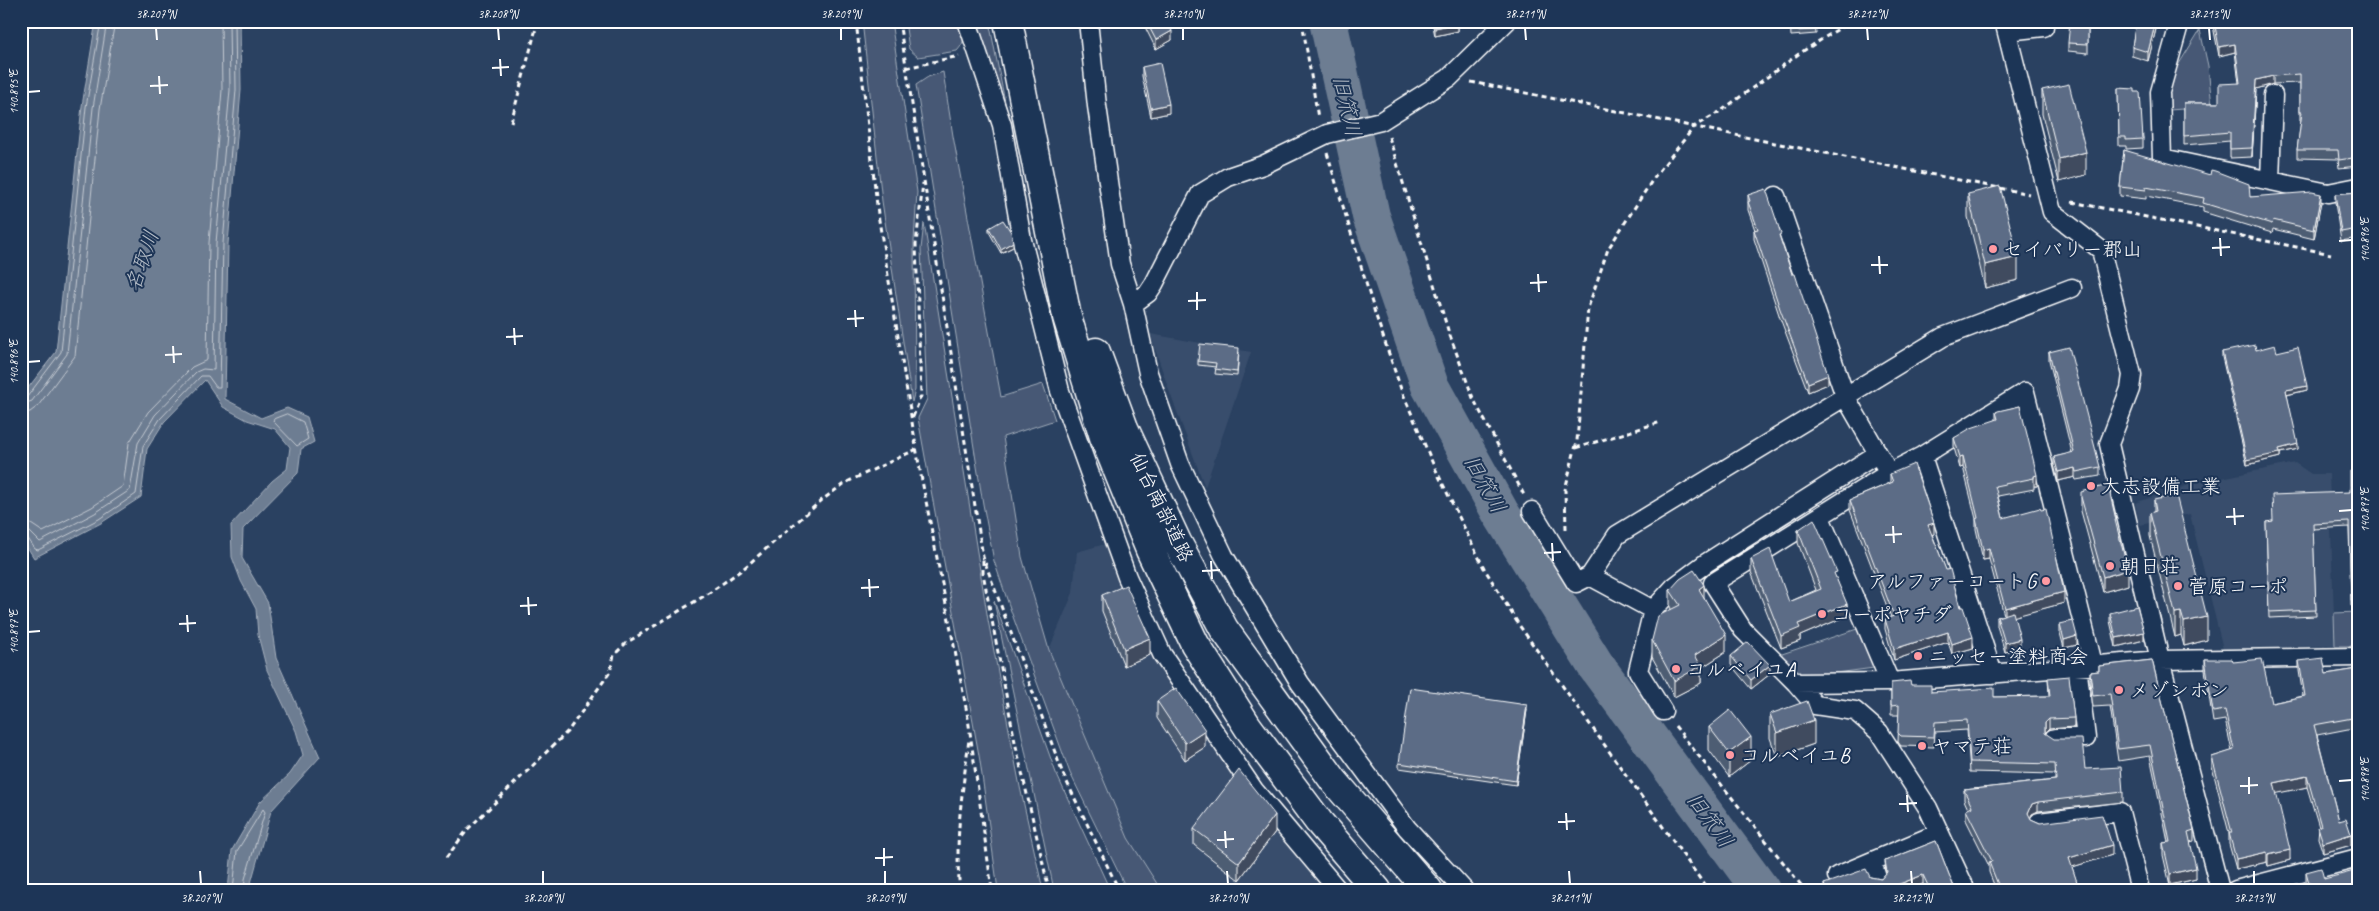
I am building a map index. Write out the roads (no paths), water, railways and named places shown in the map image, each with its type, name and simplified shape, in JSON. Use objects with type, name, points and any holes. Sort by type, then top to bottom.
[{"type":"highway","name":"仙台南部道路","points":[[1008,21],[1067,317],[1104,437],[1150,550],[1195,644],[1248,727],[1320,822],[1377,890]]},
{"type":"highway","name":"仙台南部道路","points":[[1040,182],[1083,316],[1124,428],[1186,560],[1224,629],[1282,711],[1334,781],[1428,890]]},
{"type":"street","points":[[967,21],[1002,125],[1022,240],[1060,391],[1127,577],[1162,654],[1254,790],[1338,890]]},
{"type":"street","points":[[1088,21],[1097,106],[1120,264],[1132,304],[1148,373],[1180,464],[1224,556],[1300,683],[1407,828],[1464,890]]},
{"type":"street","points":[[1132,304],[1148,293],[1154,284],[1200,194],[1228,177],[1264,165],[1324,135],[1384,120],[1449,78],[1507,21]]},
{"type":"street","points":[[2044,21],[2044,27],[2006,26],[2052,212],[2101,250],[2132,375],[2130,389],[2109,444],[2160,660],[2220,890]]},
{"type":"street","points":[[2180,21],[2160,92],[2162,158],[2328,193],[2358,187]]},
{"type":"street","points":[[2270,181],[2273,95]]},
{"type":"street","points":[[1776,196],[1847,400],[1889,473]]},
{"type":"street","points":[[1594,578],[1617,535],[1847,400],[1943,337],[2072,288]]},
{"type":"street","points":[[1966,890],[1928,808],[1879,732],[1855,711],[1815,705],[1796,682],[1743,630],[1714,583],[1889,473],[1922,456],[2025,392],[2085,665],[2086,738],[2054,738]]},
{"type":"street","points":[[1663,711],[1638,671],[1647,607],[1706,563],[1875,450]]},
{"type":"street","points":[[1922,456],[1993,674]]},
{"type":"street","points":[[1532,511],[1576,583],[1594,578],[1647,607]]},
{"type":"street","points":[[1820,517],[1890,682]]},
{"type":"street","points":[[1796,682],[1890,682],[2160,660],[2358,657]]},
{"type":"street","points":[[2040,822],[2120,812],[2140,890]]},
{"type":"street","points":[[1837,876],[1875,870],[1940,833]]},
{"type":"street","points":[[2236,890],[2358,858]]},
{"type":"water","name":"名取川","points":[[96,21],[240,21],[241,90],[228,244],[225,399],[261,418],[287,408],[307,417],[314,442],[301,449],[298,473],[243,529],[242,558],[268,603],[276,658],[320,757],[271,811],[249,890],[228,890],[232,850],[260,802],[290,774],[303,755],[296,731],[267,670],[258,635],[256,609],[241,581],[232,557],[231,525],[272,481],[287,469],[290,447],[275,429],[247,420],[223,407],[205,380],[164,422],[147,449],[141,497],[101,523],[34,558],[21,537],[21,397],[56,352],[82,106]]},
{"type":"waterway","name":"旧笊川","points":[[1328,21],[1371,216],[1430,386],[1500,512],[1596,666],[1761,890]]},
{"type":"place","name":"セイバリー郡山","points":[[1993,249]]},
{"type":"place","name":"大志設備工業","points":[[2091,486]]},
{"type":"place","name":"朝日荘","points":[[2110,566]]},
{"type":"place","name":"アルファーコートG","points":[[2046,581]]},
{"type":"place","name":"菅原コーポ","points":[[2178,586]]},
{"type":"place","name":"コーポヤチダ","points":[[1822,614]]},
{"type":"place","name":"ニッセー塗料商会","points":[[1918,656]]},
{"type":"place","name":"コルベイユA","points":[[1676,669]]},
{"type":"place","name":"メゾンボン","points":[[2119,690]]},
{"type":"place","name":"ヤマテ荘","points":[[1922,746]]},
{"type":"place","name":"コルベイユB","points":[[1730,755]]}]
